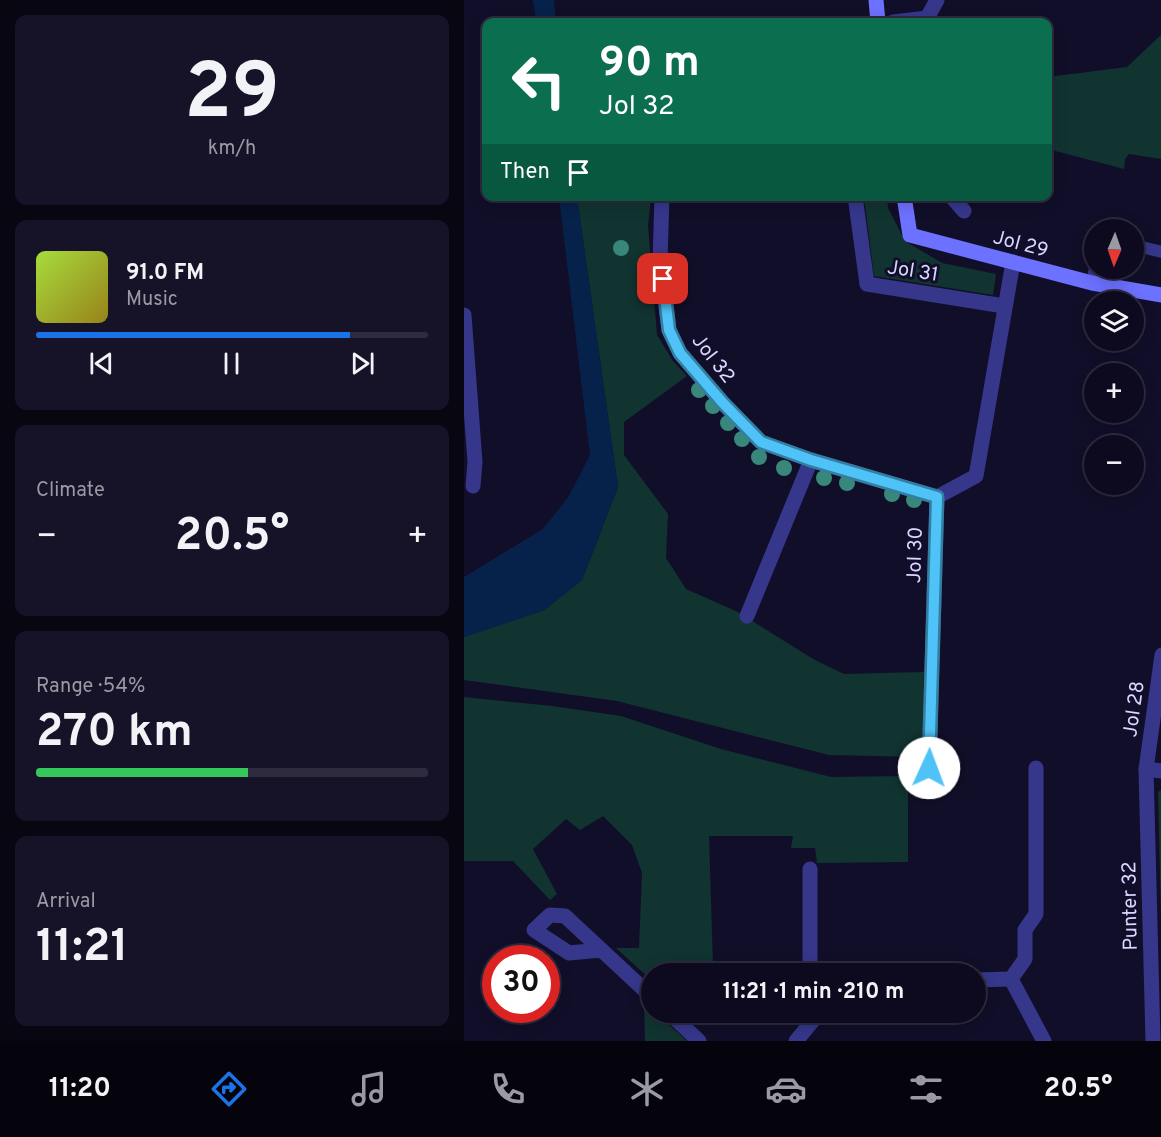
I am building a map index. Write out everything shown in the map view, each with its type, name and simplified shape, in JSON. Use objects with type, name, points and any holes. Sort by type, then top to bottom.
[{"type":"street","points":[[876,0],[878,18]]},
{"type":"street","points":[[928,18],[937,0]]},
{"type":"street","name":"Jol 32","points":[[662,201],[660,261],[669,330],[680,353],[722,402],[761,442],[811,460],[937,497]]},
{"type":"street","name":"Jol 31","points":[[856,201],[867,284],[1004,306]]},
{"type":"street","name":"Jol 29","points":[[905,201],[910,235],[1013,262],[1084,274]]},
{"type":"street","points":[[955,201],[964,211]]},
{"type":"street","points":[[937,497],[976,476],[1013,262]]},
{"type":"street","name":"Jol 29","points":[[1104,279],[1162,296]]},
{"type":"street","points":[[464,315],[476,462],[473,486]]},
{"type":"street","points":[[747,616],[811,460]]},
{"type":"street","name":"Jol 30","points":[[929,768],[937,497]]},
{"type":"street","name":"Jol 28","points":[[1146,769],[1162,655]]},
{"type":"street","points":[[1011,979],[1025,959],[1025,930],[1036,914],[1036,768]]},
{"type":"street","points":[[1146,769],[1162,771]]},
{"type":"street","name":"Punter 32","points":[[1146,769],[1153,1041]]},
{"type":"street","points":[[810,869],[810,963]]},
{"type":"street","points":[[601,950],[641,987]]},
{"type":"street","points":[[986,980],[1011,979]]},
{"type":"street","points":[[1011,979],[1044,1041]]},
{"type":"street","points":[[680,1023],[699,1041]]},
{"type":"street","points":[[796,1041],[811,1023]]},
{"type":"lane","points":[[1144,248],[1162,252]]},
{"type":"green space","points":[[1161,35],[1161,159],[1129,154],[1125,159],[1124,169],[1052,150],[1052,76],[1127,67]]},
{"type":"green space","points":[[578,201],[651,201],[648,225],[657,335],[673,361],[687,376],[624,422],[624,455],[668,514],[666,558],[686,589],[738,612],[813,659],[844,674],[924,672],[923,757],[829,755],[617,701],[464,680],[464,637],[544,610],[582,580],[618,487]]},
{"type":"green space","points":[[865,201],[887,201],[888,208],[905,241],[942,263],[996,274],[993,295],[874,276]]},
{"type":"green space","points":[[464,697],[621,716],[721,749],[831,777],[908,776],[908,862],[817,863],[815,848],[791,848],[793,836],[709,836],[713,963],[641,963],[641,971],[616,948],[639,948],[642,873],[632,845],[603,816],[580,830],[566,819],[533,849],[557,894],[550,900],[513,861],[464,861]]},
{"type":"green space","points":[[1161,790],[1161,917],[1158,792]]},
{"type":"green space","points":[[645,1023],[667,1023],[687,1041],[645,1041]]},
{"type":"water","points":[[533,0],[554,0],[556,18],[535,18]]},
{"type":"water","points":[[559,201],[578,201],[618,487],[582,580],[544,610],[464,637],[464,577],[543,529],[569,496],[590,455]]},
{"type":"route","points":[[663,279],[669,330],[680,353],[722,402],[761,442],[811,460],[937,497],[929,768]]}]
